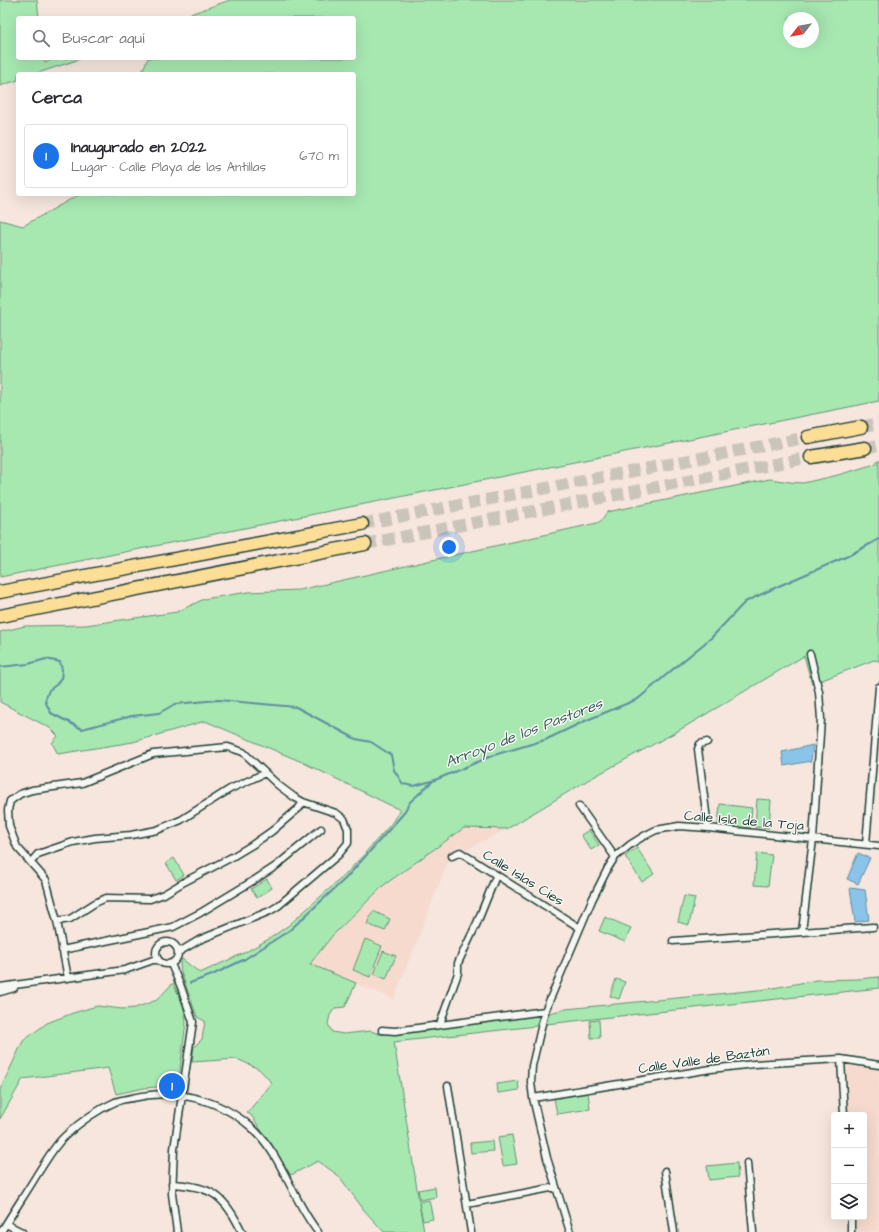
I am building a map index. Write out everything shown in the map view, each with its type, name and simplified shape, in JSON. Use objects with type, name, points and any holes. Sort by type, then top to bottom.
[{"type":"highway","points":[[808,437],[861,427]]},
{"type":"highway","points":[[811,458],[865,448]]},
{"type":"highway","points":[[0,592],[362,524]]},
{"type":"highway","points":[[0,616],[365,544]]},
{"type":"street","points":[[802,932],[813,840],[821,719],[819,692],[810,654]]},
{"type":"street","points":[[866,844],[879,687]]},
{"type":"street","points":[[707,742],[700,744],[698,748],[708,828]]},
{"type":"street","points":[[68,978],[57,921],[46,880],[17,847],[9,826],[8,810],[10,801],[20,794],[32,790],[82,783],[153,754],[192,749],[228,747],[243,752],[289,793],[303,802],[336,813],[344,819],[348,828],[348,843],[338,855],[278,906],[270,911],[199,940],[178,952]]},
{"type":"street","points":[[31,862],[38,854],[73,842],[95,838],[131,835],[157,830],[181,820],[230,790],[265,773]]},
{"type":"street","points":[[57,921],[70,919],[95,903],[106,898],[150,899],[164,894],[252,845],[272,831],[299,808],[303,802]]},
{"type":"street","points":[[579,806],[615,857]]},
{"type":"street","name":"Calle Isla de la Toja","points":[[570,1232],[547,1158],[533,1098],[531,1082],[532,1066],[545,1011],[580,928],[601,882],[615,857],[631,844],[656,830],[679,826],[879,846]]},
{"type":"street","points":[[62,950],[173,927],[200,913],[269,870],[321,829]]},
{"type":"street","name":"Calle Islas Cíes","points":[[452,856],[460,852],[580,928]]},
{"type":"street","points":[[440,1024],[458,973],[458,963],[477,923],[496,876]]},
{"type":"street","points":[[673,941],[873,927]]},
{"type":"street","points":[[0,987],[25,985],[126,970],[153,960],[158,960],[164,964],[171,964],[177,959],[178,952],[176,945],[170,942],[163,943],[157,947],[156,954],[158,960]]},
{"type":"street","points":[[171,964],[193,1022],[174,1149],[172,1194],[177,1232]]},
{"type":"street","points":[[0,992],[25,985]]},
{"type":"street","points":[[382,1030],[395,1030],[545,1011]]},
{"type":"street","points":[[841,1059],[844,1112]]},
{"type":"street","name":"Calle Valle de Baztán","points":[[533,1098],[711,1069],[754,1064],[841,1059],[879,1065]]},
{"type":"street","points":[[448,1086],[471,1232]]},
{"type":"street","points":[[1,1232],[46,1160],[64,1137],[97,1112],[116,1102],[157,1093],[182,1094],[201,1099],[224,1108],[252,1128],[272,1152],[298,1202],[318,1232]]},
{"type":"street","points":[[746,1163],[753,1232]]},
{"type":"street","points":[[666,1171],[674,1232]]},
{"type":"street","points":[[172,1184],[200,1188],[214,1193],[227,1204],[242,1232]]},
{"type":"street","points":[[467,1204],[556,1188]]},
{"type":"street","points":[[851,1220],[852,1232]]},
{"type":"street","points":[[6,1224],[22,1232]]},
{"type":"shaded area","points":[[464,828],[507,829],[466,850],[459,844],[447,864],[394,999],[310,965],[327,941],[384,885]]},
{"type":"shaded area","points":[[847,1066],[879,1068],[879,1232],[855,1232],[854,1220],[867,1220],[867,1112],[849,1112]]},
{"type":"green space","points":[[0,0],[37,0],[39,16],[16,16],[16,60],[44,60],[45,63],[51,60],[77,60],[41,72],[16,72],[16,81],[0,86]]},
{"type":"green space","points":[[230,0],[879,0],[879,401],[0,577],[0,220],[23,226],[76,196],[356,196],[356,72],[142,72],[147,60],[356,60],[356,16],[185,16]]},
{"type":"green space","points":[[879,459],[879,661],[874,660],[812,684],[804,656],[676,732],[588,780],[507,829],[464,828],[384,885],[332,936],[310,964],[356,983],[345,1007],[335,1008],[330,1015],[328,1024],[332,1032],[344,1034],[371,1031],[379,1034],[393,1034],[540,1014],[536,1026],[394,1042],[419,1202],[429,1200],[433,1219],[423,1221],[419,1203],[424,1232],[384,1232],[364,1210],[339,1176],[318,1161],[291,1175],[251,1115],[247,1113],[272,1083],[259,1069],[237,1059],[192,1062],[194,1047],[202,1039],[205,1021],[197,1017],[181,972],[180,965],[182,959],[200,973],[244,953],[269,939],[289,925],[347,873],[391,824],[400,810],[302,762],[205,721],[133,742],[58,754],[52,743],[58,736],[50,728],[0,702],[0,632],[25,626],[86,625],[177,612],[204,599],[248,592],[299,590],[597,523],[601,521],[607,512],[770,479],[803,483],[875,464]]},
{"type":"green space","points":[[757,799],[771,800],[769,828],[755,827]]},
{"type":"green space","points":[[720,804],[752,808],[750,828],[718,824]]},
{"type":"green space","points":[[589,830],[599,845],[591,850],[581,835]]},
{"type":"green space","points":[[637,848],[654,874],[642,882],[625,856]]},
{"type":"green space","points":[[757,853],[772,855],[768,886],[754,885]]},
{"type":"green space","points":[[174,858],[184,875],[176,880],[166,863]]},
{"type":"green space","points":[[267,879],[272,888],[257,898],[251,889]]},
{"type":"green space","points":[[684,896],[695,898],[689,925],[678,922]]},
{"type":"green space","points":[[373,911],[390,919],[385,931],[367,924]]},
{"type":"green space","points":[[605,917],[631,928],[625,942],[599,931]]},
{"type":"green space","points":[[365,939],[382,946],[370,977],[353,970]]},
{"type":"green space","points":[[383,951],[396,956],[386,979],[374,974]]},
{"type":"green space","points":[[879,977],[879,988],[546,1024],[549,1013],[566,1009],[768,989],[817,980]]},
{"type":"green space","points":[[616,979],[625,982],[619,999],[610,996]]},
{"type":"green space","points":[[173,983],[183,1004],[186,1022],[179,1078],[170,1086],[144,1088],[116,1094],[108,1068],[23,1079],[0,1119],[0,1090],[23,1041],[47,1023],[73,1013],[97,1006],[122,1009],[135,1008],[157,1000]]},
{"type":"green space","points":[[599,1020],[600,1038],[591,1038],[590,1021]]},
{"type":"green space","points":[[518,1081],[519,1090],[498,1093],[497,1084]]},
{"type":"green space","points":[[588,1093],[590,1109],[557,1114],[554,1098]]},
{"type":"green space","points":[[512,1135],[517,1164],[503,1166],[498,1137]]},
{"type":"green space","points":[[492,1141],[493,1151],[471,1153],[470,1143]]},
{"type":"green space","points":[[737,1163],[738,1177],[709,1180],[707,1166]]},
{"type":"green space","points":[[435,1187],[436,1197],[420,1200],[418,1190]]},
{"type":"water","points":[[813,745],[811,761],[784,766],[782,752]]},
{"type":"water","points":[[858,853],[870,858],[858,884],[847,879]]},
{"type":"water","points":[[850,888],[865,890],[869,920],[855,922]]},
{"type":"waterway","name":"Arroyo de los Pastores","points":[[0,667],[28,664],[46,659],[60,662],[62,670],[61,679],[49,690],[45,701],[51,713],[82,729],[132,716],[159,713],[175,704],[218,700],[296,707],[356,739],[371,742],[391,755],[394,770],[403,784],[414,786],[435,780],[494,755],[545,740],[587,720],[638,699],[711,638],[745,602],[848,556],[879,539]]},
{"type":"waterway","name":"Arroyo de los Pastores","points":[[190,983],[212,975],[245,959],[290,930],[346,878],[403,814],[410,802],[433,781]]},
{"type":"tunnel","points":[[861,427],[879,423]]},
{"type":"tunnel","points":[[362,524],[808,437]]},
{"type":"tunnel","points":[[865,448],[879,445]]},
{"type":"tunnel","points":[[365,544],[811,457]]},
{"type":"place","name":"Inaugurado en 2022","points":[[172,1086]]}]
